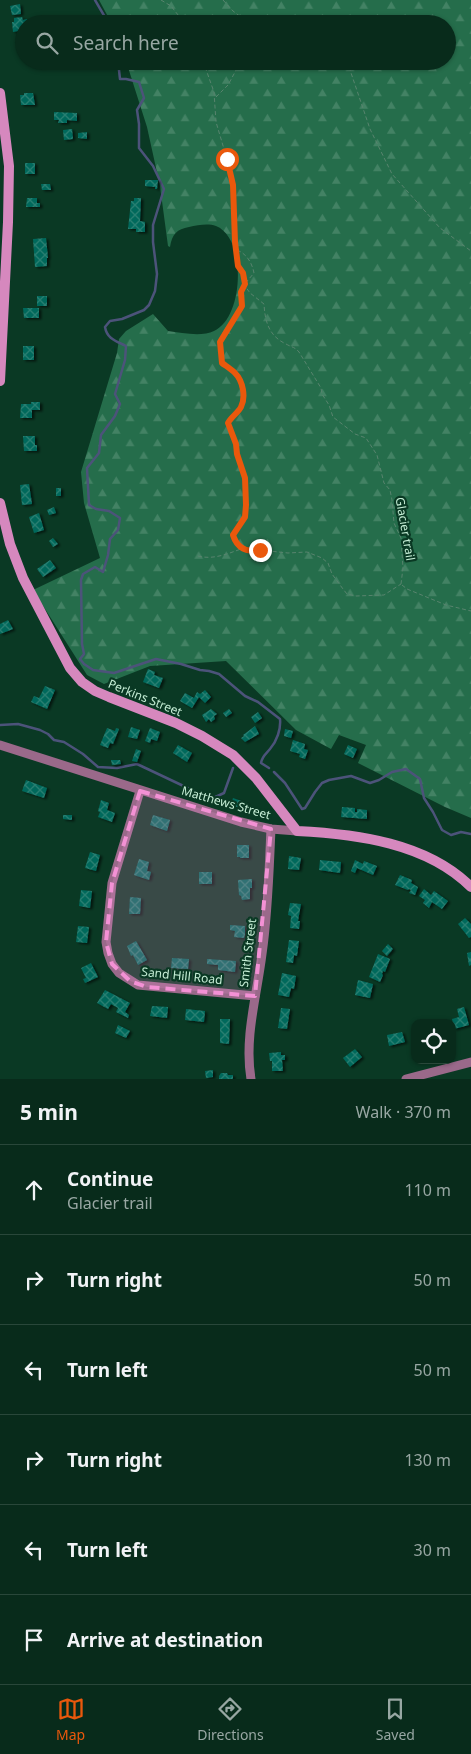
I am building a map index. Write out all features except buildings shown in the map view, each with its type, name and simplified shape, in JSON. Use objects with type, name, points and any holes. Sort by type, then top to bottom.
[{"type":"street","points":[[0,93],[9,166],[0,381]]},
{"type":"street","name":"Perkins Street","points":[[0,503],[7,537],[23,578],[70,668],[82,682],[95,691],[176,723],[233,755],[256,778],[297,831]]},
{"type":"street","name":"Matthews Street","points":[[0,745],[240,822],[271,829],[367,838],[399,846],[452,871],[471,887]]},
{"type":"street","name":"Sand Hill Road","points":[[140,791],[112,883],[106,942],[112,964],[119,973],[138,985],[255,996]]},
{"type":"street","name":"Smith Street","points":[[250,1079],[248,1054],[264,933],[271,829]]},
{"type":"street","points":[[406,1079],[471,1062]]},
{"type":"path","points":[[161,0],[171,6],[178,15]]},
{"type":"path","points":[[223,0],[238,15]]},
{"type":"path","name":"Glacier trail","points":[[206,70],[215,98],[216,122],[232,176],[236,250],[238,266],[243,273],[245,286],[250,293],[264,304],[267,326],[274,336],[296,348],[316,377],[333,417],[354,434],[366,438],[378,455],[384,483],[390,490],[394,523],[401,538],[403,568],[401,584]]},
{"type":"path","points":[[215,98],[228,85],[236,70]]},
{"type":"path","points":[[350,70],[370,129],[392,174],[440,228],[471,251]]},
{"type":"path","points":[[236,250],[245,255],[253,266],[254,274],[245,284],[241,292],[242,306],[220,342],[222,363],[236,374],[242,384],[244,396],[240,408],[228,423],[245,478],[245,517],[233,535],[235,541],[242,549],[249,551],[307,552],[322,558],[328,563],[332,574],[347,594],[356,596],[384,595],[401,584],[406,589],[446,605],[471,611]]},
{"type":"path","points":[[198,556],[209,558],[217,555],[228,555],[242,549]]},
{"type":"highlighted area","points":[[140,791],[271,829],[255,996],[147,987],[130,981],[112,964],[106,942],[112,883]]},
{"type":"green space","points":[[99,0],[471,0],[471,818],[358,763],[366,745],[339,735],[331,749],[296,730],[226,661],[150,666],[104,684],[87,675],[33,590],[100,558],[84,503],[81,472],[117,353],[119,339],[126,331],[153,314],[168,331],[198,334],[209,333],[224,323],[231,311],[236,295],[237,261],[233,246],[226,233],[216,226],[192,226],[181,229],[176,233],[170,247],[168,246],[160,186],[147,127],[129,70],[456,70],[456,15],[107,15]]},
{"type":"waterway","points":[[95,0],[104,15]]},
{"type":"waterway","points":[[119,70],[120,79],[139,82],[144,98],[137,110],[139,148],[153,166],[164,189],[153,225],[157,274],[155,291],[149,305],[144,310],[122,319],[110,321],[105,327],[110,337],[126,346],[125,360],[115,394],[120,404],[115,416],[101,435],[99,453],[87,468],[89,505],[96,509],[109,511],[120,518],[118,530],[110,539],[103,572],[95,567],[83,574],[81,580],[82,644],[84,654],[80,659],[93,670],[114,673],[156,659],[219,674],[245,696],[258,702],[280,719],[277,739],[264,755],[261,763],[269,768]]},
{"type":"waterway","points":[[0,725],[18,724],[40,730],[54,740],[64,742],[83,754],[98,767],[117,768],[137,764],[211,799],[224,793],[233,768]]},
{"type":"waterway","points":[[274,772],[285,783],[302,809],[305,808],[322,783],[329,780],[351,776],[370,783],[392,772],[406,769],[420,779],[424,798],[442,830],[451,835],[461,832],[471,834]]},
{"type":"route","points":[[227,159],[233,185],[234,231],[238,266],[243,273],[245,284],[241,292],[242,306],[220,342],[222,363],[236,374],[242,384],[244,396],[240,408],[228,423],[245,478],[245,517],[233,535],[235,541],[242,549],[249,551],[260,550]]}]
